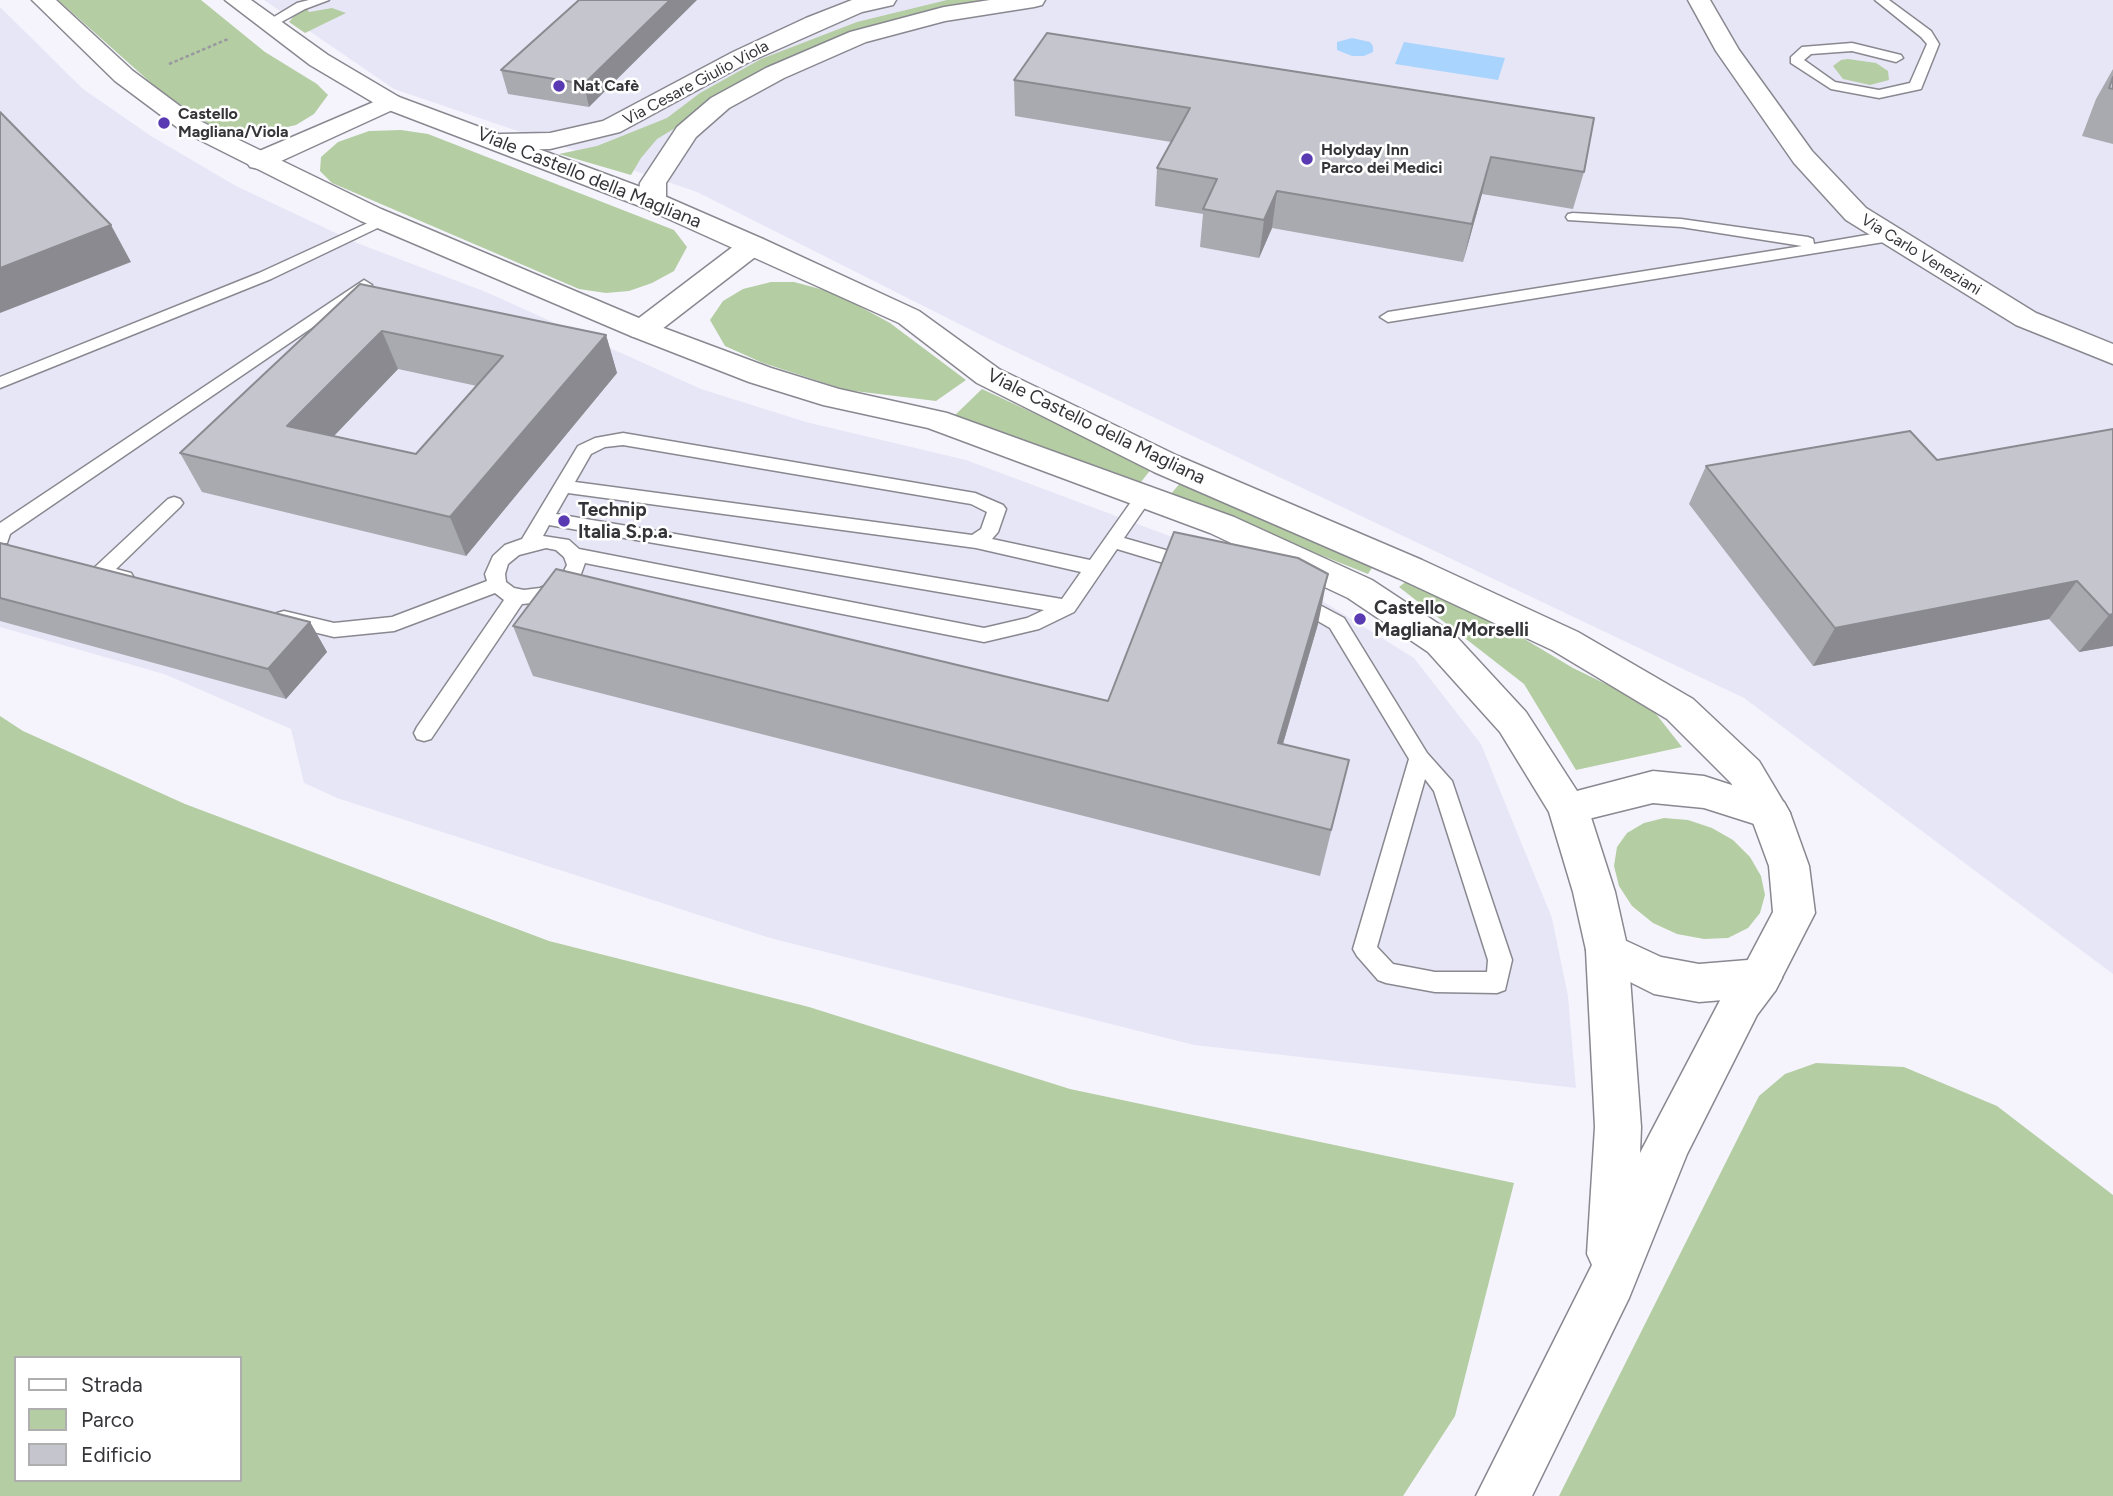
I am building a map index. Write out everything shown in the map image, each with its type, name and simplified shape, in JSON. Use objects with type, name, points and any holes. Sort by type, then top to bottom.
[{"type":"street","name":"Viale Castello della Magliana","points":[[43,0],[124,76],[191,126],[383,220],[642,330],[760,375],[834,398],[936,420],[1222,525],[1360,589],[1441,643],[1513,722],[1568,808],[1594,892],[1607,950],[1618,1127],[1611,1280]]},
{"type":"street","name":"Viale Castello della Magliana","points":[[236,0],[319,60],[390,102],[652,201],[909,317],[988,376],[1107,436],[1242,499],[1410,569],[1565,641],[1680,709],[1745,772],[1770,813],[1789,866],[1794,913],[1760,978],[1742,1001],[1668,1143],[1611,1280],[1503,1496]]},
{"type":"street","name":"Via Cesare Giulio Viola","points":[[501,142],[550,141],[611,127],[741,57],[814,23],[856,6],[885,0]]},
{"type":"street","name":"Via Cesare Giulio Viola","points":[[652,201],[653,183],[686,132],[720,103],[775,73],[858,37],[944,14],[1034,0]]},
{"type":"street","name":"Via Carlo Veneziani","points":[[1699,0],[1728,51],[1803,157],[1856,214],[2026,319],[2113,355]]},
{"type":"street","points":[[259,161],[390,102]]},
{"type":"street","points":[[642,330],[752,245]]},
{"type":"street","points":[[1568,808],[1653,788],[1704,792],[1770,813]]},
{"type":"street","points":[[1607,950],[1654,975],[1699,983],[1760,978]]},
{"type":"lane","points":[[271,24],[301,6],[323,0]]},
{"type":"lane","points":[[1881,0],[1926,34],[1933,44],[1916,86],[1879,94],[1830,85],[1796,60],[1807,50],[1852,47],[1896,58]]},
{"type":"lane","points":[[1573,217],[1681,223],[1830,245]]},
{"type":"lane","points":[[0,383],[265,276],[383,220]]},
{"type":"lane","points":[[1388,317],[1890,236]]},
{"type":"lane","points":[[4,546],[2,531],[364,285]]},
{"type":"lane","points":[[529,544],[584,450],[601,442],[623,439],[975,499],[997,509],[989,532],[975,542]]},
{"type":"lane","points":[[563,486],[975,542],[1094,568]]},
{"type":"lane","points":[[497,586],[495,574],[500,561],[512,550],[547,542],[562,545],[573,554],[984,635],[1032,624],[1067,607],[1144,496]]},
{"type":"lane","points":[[141,582],[96,571],[174,503]]},
{"type":"lane","points":[[544,518],[1067,607]]},
{"type":"lane","points":[[1112,541],[1205,569]]},
{"type":"lane","points":[[270,614],[334,630],[394,624],[497,586],[517,596],[542,596],[559,588],[571,577],[576,565],[573,554]]},
{"type":"lane","points":[[1284,593],[1337,623],[1420,759],[1444,787],[1500,960],[1497,983],[1435,982],[1386,973],[1365,949],[1420,759]]},
{"type":"lane","points":[[424,733],[517,596]]},
{"type":"path","points":[[124,76],[148,73],[239,34],[271,24]]},
{"type":"shaded area","points":[[264,0],[2113,0],[2113,974],[1744,698],[993,341],[697,192],[394,89]]},
{"type":"shaded area","name":"Technip Italia S.p.a.","points":[[0,7],[83,89],[151,136],[236,186],[357,243],[486,292],[701,389],[806,422],[966,460],[1290,581],[1414,658],[1481,744],[1552,918],[1568,996],[1576,1088],[1194,1045],[770,938],[337,798],[304,783],[291,729],[164,674],[0,627]]},
{"type":"green space","points":[[58,0],[201,0],[265,52],[317,84],[328,95],[314,114],[296,125],[257,134],[216,129],[159,90]]},
{"type":"green space","points":[[947,0],[1019,0],[781,64],[657,139],[631,175],[559,154],[597,146],[667,118],[700,93],[761,59],[857,22]]},
{"type":"green space","points":[[332,8],[346,13],[305,33],[289,22],[295,15],[307,9],[309,12]]},
{"type":"green space","points":[[1848,59],[1876,63],[1888,71],[1889,80],[1870,85],[1843,79],[1833,66]]},
{"type":"green space","points":[[401,130],[428,134],[674,230],[687,247],[674,271],[652,283],[629,291],[606,293],[579,289],[332,183],[320,171],[321,157],[338,142],[369,131]]},
{"type":"green space","points":[[771,282],[794,282],[835,293],[890,323],[966,380],[936,401],[846,390],[763,363],[725,346],[710,320],[723,301],[743,289]]},
{"type":"green space","points":[[982,389],[1152,468],[1141,482],[955,415]]},
{"type":"green space","points":[[1181,482],[1377,560],[1368,574],[1170,495]]},
{"type":"green space","points":[[1408,580],[1466,604],[1573,668],[1649,705],[1682,747],[1576,770],[1524,684],[1399,587]]},
{"type":"green space","points":[[0,716],[23,731],[185,804],[549,941],[809,1007],[1070,1089],[1514,1183],[1455,1416],[1403,1496],[0,1496]]},
{"type":"green space","points":[[1664,818],[1688,820],[1712,828],[1733,840],[1750,857],[1761,876],[1765,895],[1760,913],[1748,928],[1728,938],[1704,939],[1677,934],[1653,923],[1632,906],[1619,886],[1614,866],[1617,847],[1627,833],[1644,823]]},
{"type":"green space","points":[[1816,1063],[1904,1067],[1997,1106],[2113,1195],[2113,1496],[1559,1496],[1759,1096],[1785,1074]]},
{"type":"water","points":[[1352,38],[1370,42],[1373,52],[1364,56],[1352,56],[1337,50],[1337,42]]},
{"type":"water","points":[[1404,42],[1505,58],[1498,80],[1395,64]]},
{"type":"building","points":[[579,0],[670,0],[584,84],[501,70]]},
{"type":"building","points":[[1047,33],[1594,118],[1584,172],[1491,157],[1472,224],[1277,191],[1264,220],[1203,209],[1217,179],[1157,168],[1190,108],[1014,80]]},
{"type":"building","points":[[0,112],[111,225],[0,268]]},
{"type":"building","points":[[360,284],[606,335],[450,517],[180,453]],"holes":[[[382,331],[503,356],[416,454],[287,426]]]},
{"type":"building","points":[[2113,429],[2113,614],[2109,615],[2077,581],[1835,628],[1706,466],[1910,431],[1937,460]]},
{"type":"building","points":[[1174,532],[1298,558],[1328,574],[1278,743],[1349,760],[1331,830],[513,626],[556,569],[1108,701]]},
{"type":"building","points":[[0,543],[310,622],[268,669],[0,598]]},
{"type":"place","name":"Nat Cafè","points":[[559,86]]},
{"type":"place","name":"Castello Magliana/Viola","points":[[164,123]]},
{"type":"place","name":"Holyday Inn Parco dei Medici","points":[[1307,159]]},
{"type":"place","name":"Technip Italia S.p.a.","points":[[564,521]]},
{"type":"place","name":"Castello Magliana/Morselli","points":[[1360,619]]}]
